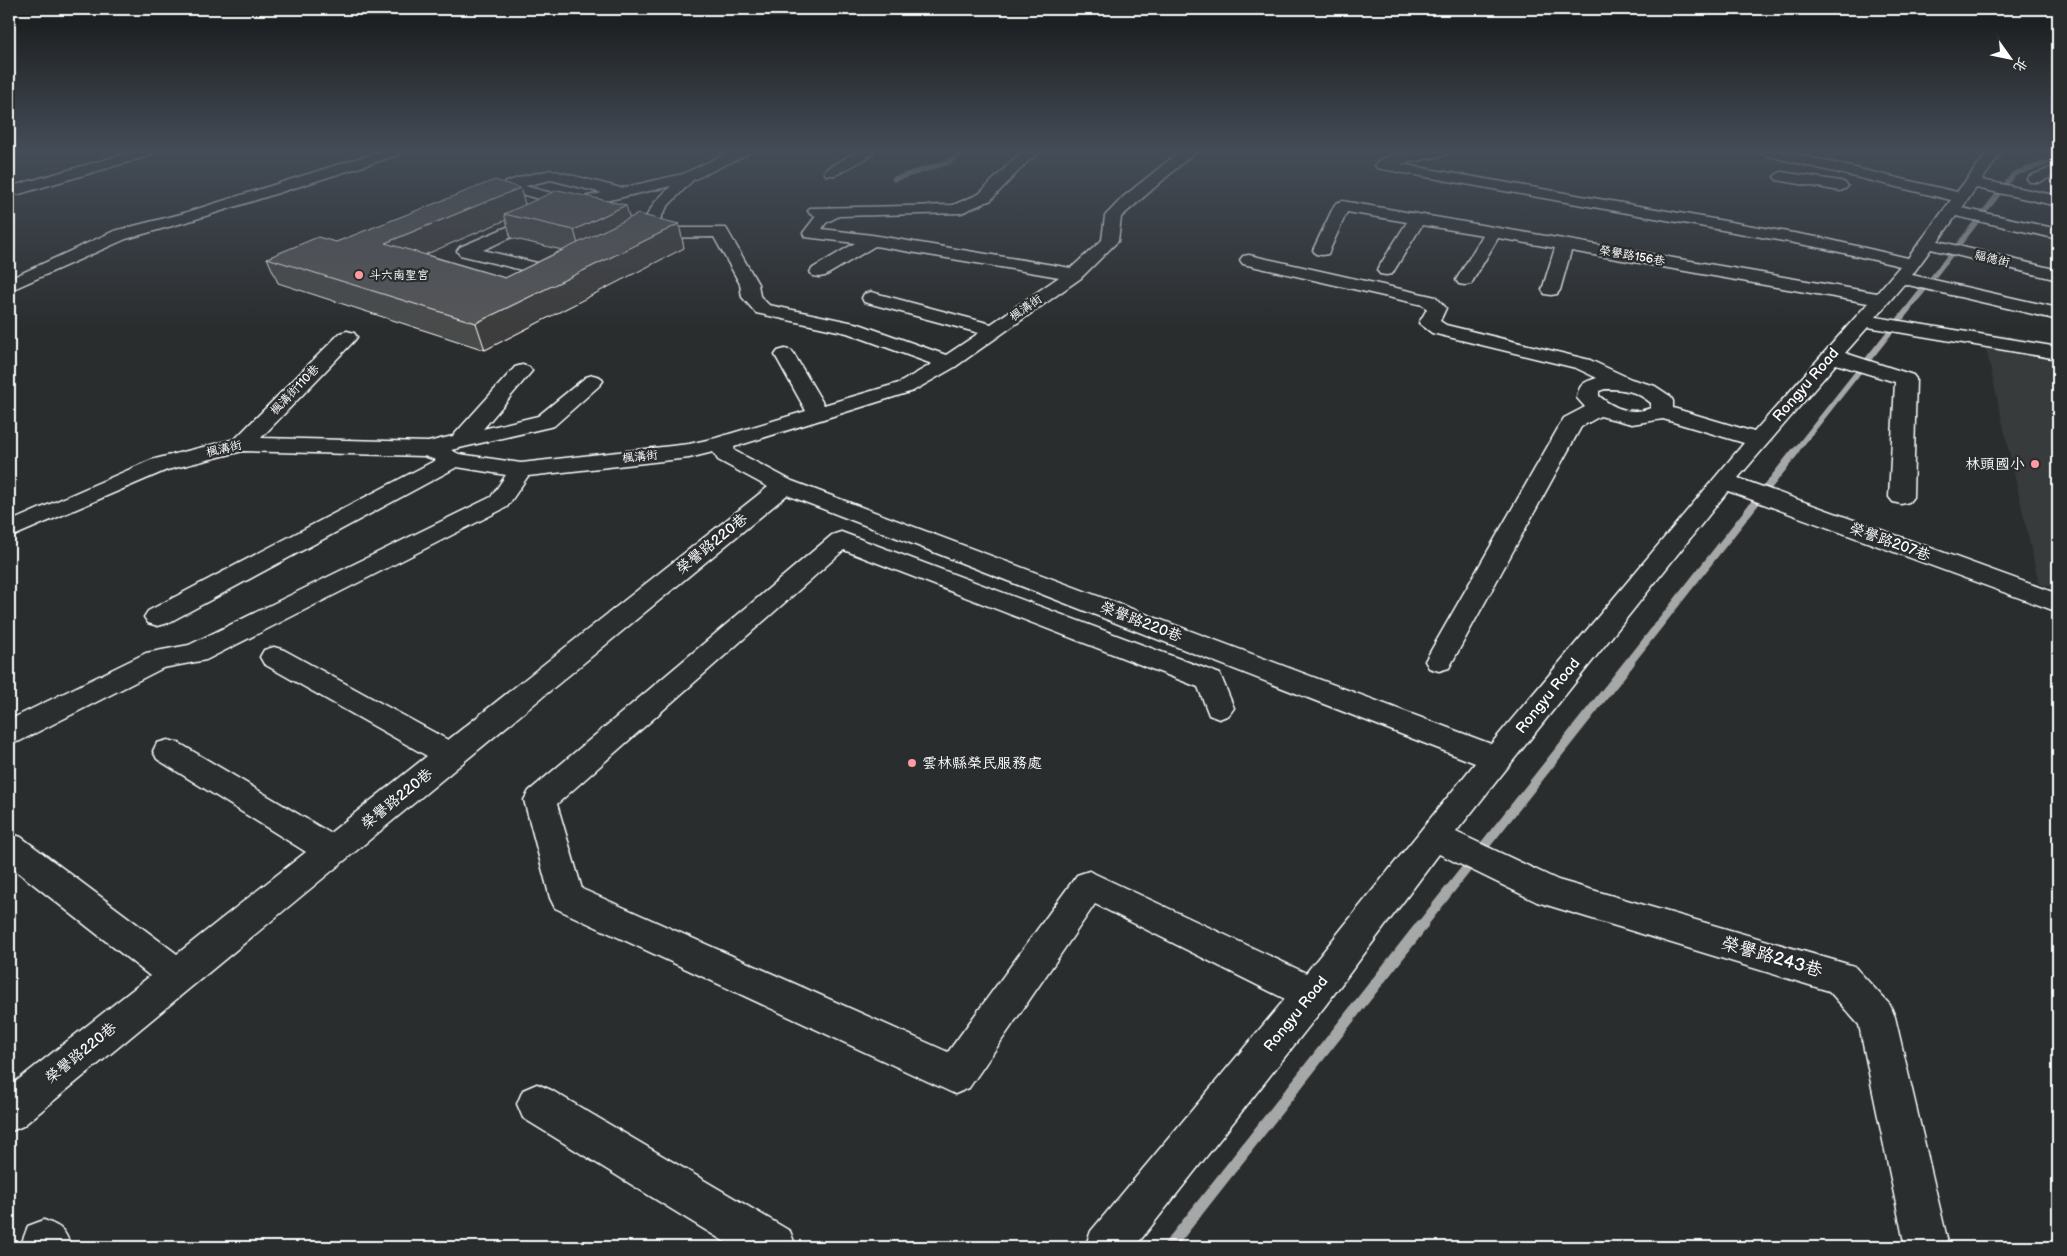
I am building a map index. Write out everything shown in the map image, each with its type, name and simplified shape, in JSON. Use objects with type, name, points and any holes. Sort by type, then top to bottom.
[{"type":"street","points":[[9,286],[120,235],[207,211]]},
{"type":"street","points":[[559,211],[466,251],[559,274],[576,266]]},
{"type":"street","points":[[644,233],[658,211]]},
{"type":"street","points":[[808,211],[881,211]]},
{"type":"street","points":[[835,211],[820,220],[811,233],[872,240],[1075,274]]},
{"type":"street","name":"楓溝街","points":[[9,530],[158,465],[243,444],[458,450],[521,470],[689,451],[721,444],[906,387],[948,363],[1075,274],[1110,241],[1114,216],[1119,211]]},
{"type":"street","name":"榮譽路156巷","points":[[1322,250],[1340,211]]},
{"type":"street","name":"榮譽路156巷","points":[[1369,211],[1880,299]]},
{"type":"street","points":[[1639,211],[1822,243],[1912,264]]},
{"type":"street","name":"Rongyu Road","points":[[1107,1247],[1312,994],[1434,836],[1723,481],[1912,264],[1926,243],[1952,211]]},
{"type":"street","points":[[1977,211],[2058,234]]},
{"type":"street","points":[[1386,270],[1417,219]]},
{"type":"street","points":[[610,250],[644,233],[720,232],[749,284],[751,297],[763,309],[852,328],[948,363]]},
{"type":"street","points":[[1465,280],[1493,232]]},
{"type":"street","points":[[819,272],[872,240]]},
{"type":"street","name":"福德街","points":[[1926,243],[2058,275]]},
{"type":"street","points":[[1551,290],[1564,245]]},
{"type":"street","points":[[1249,260],[1429,301],[1437,308],[1429,323],[1438,329],[1583,364],[1624,383],[1648,390],[1662,401],[1662,412]]},
{"type":"street","points":[[1899,278],[2058,314]]},
{"type":"street","points":[[871,298],[995,331]]},
{"type":"street","points":[[1862,320],[2058,353]]},
{"type":"street","name":"楓溝街110巷","points":[[243,444],[346,336]]},
{"type":"street","points":[[784,355],[818,413]]},
{"type":"street","points":[[1832,356],[1906,379],[1901,497]]},
{"type":"street","points":[[458,450],[522,371]]},
{"type":"street","points":[[158,617],[458,450],[546,421],[593,381]]},
{"type":"street","points":[[1624,383],[1603,382],[1590,388],[1588,398],[1599,408],[1622,417],[1647,418],[1662,412],[1758,440]]},
{"type":"street","points":[[1438,661],[1572,423],[1599,408]]},
{"type":"street","name":"榮譽路220巷","points":[[721,444],[726,455],[784,486],[1497,759]]},
{"type":"street","points":[[9,733],[156,660],[196,653],[499,502],[521,470]]},
{"type":"street","name":"榮譽路207巷","points":[[1723,481],[2058,603]]},
{"type":"street","name":"榮譽路220巷","points":[[9,1112],[784,486]]},
{"type":"street","points":[[1219,708],[1210,681],[841,540],[540,800],[567,898],[955,1075],[1088,885],[1312,994]]},
{"type":"street","points":[[274,656],[451,755]]},
{"type":"street","points":[[168,751],[332,851]]},
{"type":"street","name":"榮譽路243巷","points":[[1434,836],[1549,892],[1841,978],[1876,1017],[1927,1247]]},
{"type":"street","points":[[9,846],[178,976]]},
{"type":"street","points":[[537,1104],[774,1247]]},
{"type":"shaded area","name":"林頭國小","points":[[1982,331],[2058,345],[2058,588],[2039,584]]},
{"type":"building","points":[[416,211],[464,211],[385,243],[505,278],[638,214],[679,224],[476,323],[267,258],[318,237],[336,242]]},
{"type":"building","points":[[512,211],[614,211],[574,230],[504,214]]},
{"type":"waterway","points":[[1926,286],[1985,211]]},
{"type":"waterway","points":[[1794,453],[1927,285]]},
{"type":"waterway","points":[[1629,663],[1795,452]]},
{"type":"waterway","points":[[1421,926],[1630,662]]},
{"type":"waterway","points":[[1169,1247],[1422,925]]},
{"type":"place","name":"斗六南聖宮","points":[[359,275]]},
{"type":"place","name":"林頭國小","points":[[2035,464]]},
{"type":"place","name":"雲林縣榮民服務處","points":[[912,763]]}]
